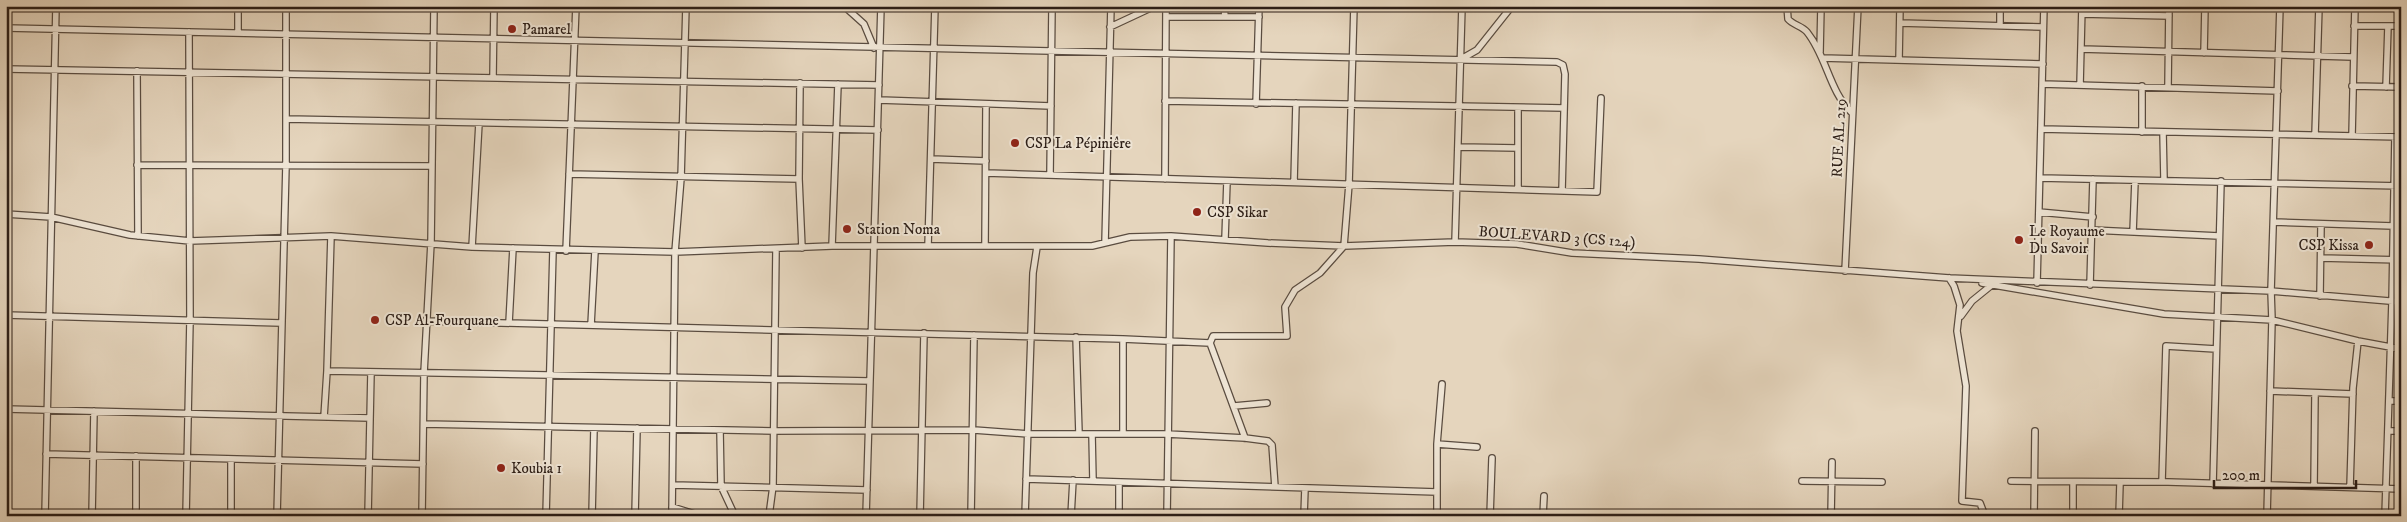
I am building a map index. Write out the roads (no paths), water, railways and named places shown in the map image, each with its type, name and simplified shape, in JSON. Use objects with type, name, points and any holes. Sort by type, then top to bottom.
[{"type":"street","points":[[45,516],[56,6]]},
{"type":"street","points":[[238,6],[238,33]]},
{"type":"street","points":[[277,516],[286,165],[286,6]]},
{"type":"street","points":[[422,516],[424,373],[431,243],[434,6]]},
{"type":"street","points":[[492,78],[494,6]]},
{"type":"street","points":[[566,251],[576,6]]},
{"type":"street","points":[[672,516],[676,252],[681,178],[686,6]]},
{"type":"street","points":[[844,6],[864,24],[877,48]]},
{"type":"street","points":[[866,516],[879,100],[877,48],[881,6]]},
{"type":"street","points":[[928,246],[935,6]]},
{"type":"street","points":[[1050,175],[1052,6]]},
{"type":"street","points":[[1105,243],[1111,6]]},
{"type":"street","points":[[1110,27],[1155,6]]},
{"type":"street","points":[[1165,179],[1166,6]]},
{"type":"street","points":[[1224,6],[1225,17]]},
{"type":"street","points":[[1256,104],[1259,6]]},
{"type":"street","points":[[1245,438],[1210,343],[1213,336],[1287,336],[1285,307],[1295,290],[1320,273],[1344,246],[1349,184],[1354,6]]},
{"type":"street","points":[[1455,242],[1462,6]]},
{"type":"street","points":[[1461,60],[1472,55],[1477,50],[1512,6]]},
{"type":"street","points":[[1787,6],[1788,19],[1806,31],[1821,56],[1840,101],[1852,113]]},
{"type":"street","points":[[1821,6],[1821,56]]},
{"type":"street","name":"RUE AL 219","points":[[1845,271],[1858,6]]},
{"type":"street","points":[[1899,60],[1900,6]]},
{"type":"street","points":[[2000,6],[2000,25]]},
{"type":"street","points":[[2037,283],[2044,6]]},
{"type":"street","points":[[2080,85],[2082,6]]},
{"type":"street","points":[[2168,87],[2169,6]]},
{"type":"street","points":[[2204,53],[2205,6]]},
{"type":"street","points":[[2267,516],[2272,320],[2271,291],[2276,183],[2280,6]]},
{"type":"street","points":[[2315,136],[2319,6]]},
{"type":"street","points":[[2352,136],[2355,6]]},
{"type":"street","points":[[2082,14],[2169,16]]},
{"type":"street","points":[[1166,18],[1258,17]]},
{"type":"street","points":[[1900,22],[2044,27]]},
{"type":"street","points":[[2354,26],[2401,26]]},
{"type":"street","points":[[2386,87],[2388,26]]},
{"type":"street","points":[[6,28],[1110,54],[1558,62],[1565,70],[1562,191]]},
{"type":"street","points":[[189,32],[190,320],[186,515],[282,516]]},
{"type":"street","points":[[2081,49],[2353,57]]},
{"type":"street","points":[[1821,56],[1855,59],[2043,64]]},
{"type":"street","points":[[6,69],[879,84]]},
{"type":"street","points":[[137,71],[138,236]]},
{"type":"street","points":[[800,83],[799,179],[802,248]]},
{"type":"street","points":[[832,246],[838,84]]},
{"type":"street","points":[[2042,84],[2278,91]]},
{"type":"street","points":[[2142,86],[2142,132]]},
{"type":"street","points":[[2352,86],[2401,87]]},
{"type":"street","points":[[986,174],[1597,192],[1600,98]]},
{"type":"street","points":[[879,100],[1051,106]]},
{"type":"street","points":[[1165,101],[1256,104],[1351,103],[1460,108],[1564,108]]},
{"type":"street","points":[[1294,182],[1296,103]]},
{"type":"street","points":[[985,245],[986,104]]},
{"type":"street","points":[[1518,109],[1518,189]]},
{"type":"street","points":[[286,119],[878,130]]},
{"type":"street","points":[[472,247],[479,123]]},
{"type":"street","points":[[2041,129],[2398,137],[2398,186],[2393,226],[2390,401],[2385,516]]},
{"type":"street","points":[[2163,132],[2164,180]]},
{"type":"street","points":[[1459,146],[1518,148]]},
{"type":"street","points":[[931,159],[986,161]]},
{"type":"street","points":[[138,165],[431,166]]},
{"type":"street","points":[[569,174],[681,178],[799,179]]},
{"type":"street","points":[[2040,178],[2398,186]]},
{"type":"street","points":[[2090,285],[2093,179]]},
{"type":"street","points":[[1225,239],[1227,181]]},
{"type":"street","points":[[2133,232],[2135,181]]},
{"type":"street","points":[[2213,484],[2221,181]]},
{"type":"street","points":[[2039,212],[2092,217]]},
{"type":"street","name":"BOULEVARD 3 (CS 124)","points":[[6,214],[52,217],[138,236],[190,242],[331,236],[472,247],[566,251],[676,252],[776,250],[832,246],[985,245],[1037,247],[1105,243],[1130,237],[1171,236],[1344,246],[1455,242],[1517,244],[1572,254],[1690,259],[1958,279],[2218,291],[2271,291],[2401,302]]},
{"type":"street","points":[[2274,222],[2393,226]]},
{"type":"street","points":[[2320,296],[2321,224]]},
{"type":"street","points":[[2092,230],[2219,236]]},
{"type":"street","points":[[324,417],[331,236]]},
{"type":"street","points":[[1167,516],[1171,236]]},
{"type":"street","points":[[1025,516],[1033,273],[1037,247]]},
{"type":"street","points":[[509,323],[513,248]]},
{"type":"street","points":[[546,516],[553,250]]},
{"type":"street","points":[[769,516],[774,486],[776,250]]},
{"type":"street","points":[[591,325],[595,251]]},
{"type":"street","points":[[2322,258],[2401,260]]},
{"type":"street","points":[[1948,278],[1958,295],[1959,320],[1957,331],[1966,386],[1962,501],[1980,503],[1985,516]]},
{"type":"street","points":[[1958,279],[2164,314],[2272,320],[2358,341],[2401,349]]},
{"type":"street","points":[[1959,320],[1972,301],[1999,281]]},
{"type":"street","points":[[6,315],[281,322]]},
{"type":"street","points":[[427,321],[1123,338],[1210,343]]},
{"type":"street","points":[[920,516],[924,333]]},
{"type":"street","points":[[971,516],[974,430],[974,335]]},
{"type":"street","points":[[1076,337],[1079,434]]},
{"type":"street","points":[[1123,338],[1123,434]]},
{"type":"street","points":[[2350,487],[2353,394],[2358,341]]},
{"type":"street","points":[[2162,482],[2166,346],[2216,348]]},
{"type":"street","points":[[327,372],[870,381]]},
{"type":"street","points":[[368,516],[371,372]]},
{"type":"street","points":[[1437,516],[1437,444],[1442,384]]},
{"type":"street","points":[[2270,391],[2353,394]]},
{"type":"street","points":[[2314,486],[2315,393]]},
{"type":"street","points":[[2390,401],[2401,401]]},
{"type":"street","points":[[1234,406],[1267,402]]},
{"type":"street","points":[[6,409],[370,418]]},
{"type":"street","points":[[92,516],[94,411]]},
{"type":"street","points":[[424,424],[774,431],[974,430],[1028,434],[1167,434],[1245,438],[1268,441],[1272,445],[1276,487]]},
{"type":"street","points":[[592,516],[594,428]]},
{"type":"street","points":[[635,516],[636,428]]},
{"type":"street","points":[[720,430],[720,486],[735,516]]},
{"type":"street","points":[[2034,516],[2035,431]]},
{"type":"street","points":[[2388,431],[2401,431]]},
{"type":"street","points":[[1092,434],[1092,481]]},
{"type":"street","points":[[1437,444],[1477,447]]},
{"type":"street","points":[[46,454],[423,464]]},
{"type":"street","points":[[136,456],[136,516]]},
{"type":"street","points":[[1490,516],[1492,458]]},
{"type":"street","points":[[231,459],[231,515]]},
{"type":"street","points":[[1831,516],[1832,462]]},
{"type":"street","points":[[1026,479],[1437,492]]},
{"type":"street","points":[[1072,516],[1073,480]]},
{"type":"street","points":[[1802,481],[1882,482]]},
{"type":"street","points":[[2011,481],[2162,482],[2401,488]]},
{"type":"street","points":[[1119,482],[1119,516]]},
{"type":"street","points":[[2073,482],[2073,516]]},
{"type":"street","points":[[2120,483],[2120,516]]},
{"type":"street","points":[[673,485],[774,486],[867,490]]},
{"type":"street","points":[[1304,516],[1305,488]]},
{"type":"street","points":[[1544,496],[1544,516]]},
{"type":"street","points":[[672,507],[702,516]]},
{"type":"place","name":"Pamarel","points":[[512,29]]},
{"type":"place","name":"CSP La Pépiniêre","points":[[1015,143]]},
{"type":"place","name":"CSP Sikar","points":[[1197,212]]},
{"type":"place","name":"Station Noma","points":[[847,229]]},
{"type":"place","name":"Le Royaume Du Savoir","points":[[2019,240]]},
{"type":"place","name":"CSP Kissa","points":[[2369,245]]},
{"type":"place","name":"CSP Al-Fourquane","points":[[375,320]]},
{"type":"place","name":"Koubia 1","points":[[501,468]]}]
